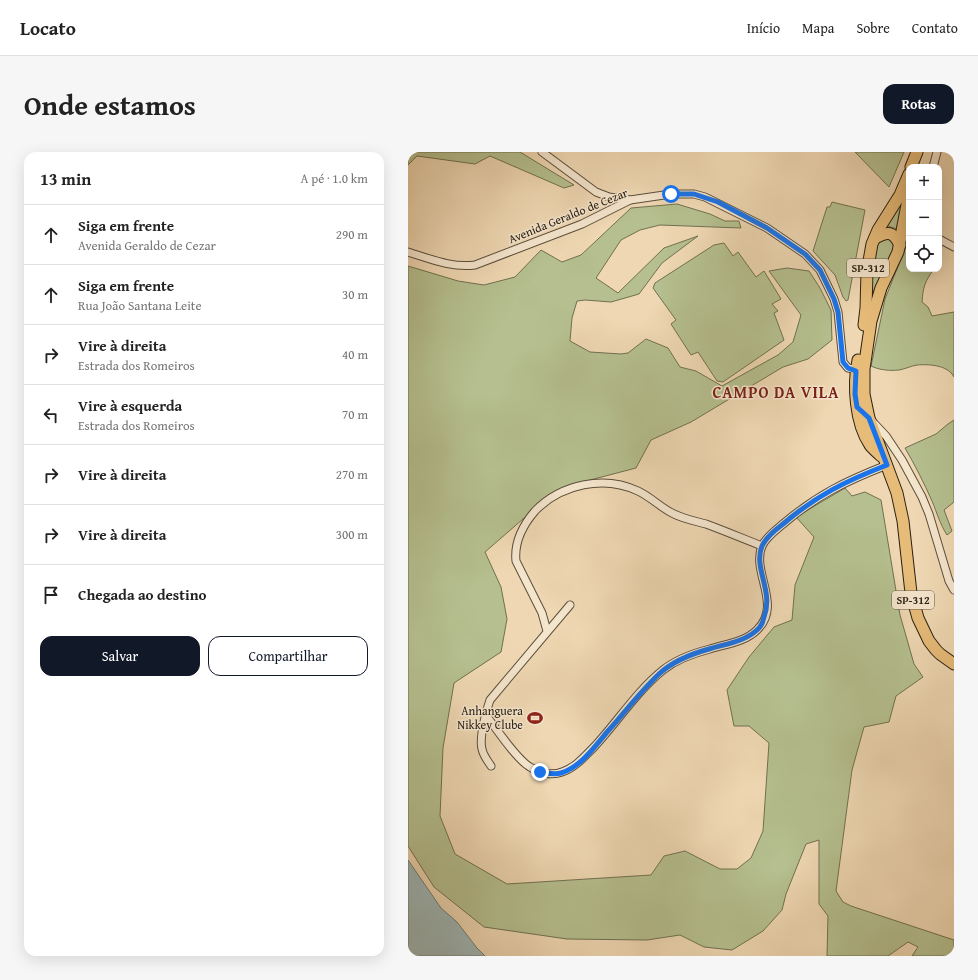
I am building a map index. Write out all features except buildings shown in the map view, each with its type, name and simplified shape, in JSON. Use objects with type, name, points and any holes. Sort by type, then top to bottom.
[{"type":"main road","points":[[913,164],[917,152]]},
{"type":"main road","points":[[919,164],[924,152]]},
{"type":"main road","name":"SP-312","points":[[906,181],[900,195],[878,230],[871,248],[860,366],[869,418],[898,499],[903,522],[911,593],[918,618],[929,641],[936,650],[954,664]]},
{"type":"main road","name":"SP-312","points":[[886,463],[870,444],[864,433],[855,394],[860,366],[877,300],[900,245],[908,200]]},
{"type":"main road","points":[[875,238],[881,234],[890,233],[895,236],[900,245]]},
{"type":"main road","points":[[869,263],[875,269],[884,271],[889,270]]},
{"type":"street","points":[[542,152],[596,192],[609,197],[630,200]]},
{"type":"street","points":[[934,164],[937,152]]},
{"type":"street","name":"Avenida Geraldo de Cezar","points":[[408,252],[449,264],[461,266],[475,265],[582,224],[630,200],[671,194],[694,194],[705,196],[751,218],[794,245],[820,270],[834,299],[838,312],[843,362],[848,368],[860,366]]},
{"type":"street","points":[[942,241],[954,247]]},
{"type":"street","points":[[857,407],[886,436],[902,460],[922,497],[929,514],[949,582],[954,590]]},
{"type":"street","points":[[485,714],[529,767],[540,772],[551,774],[561,773],[569,769],[584,757],[648,685],[664,670],[681,659],[710,648],[735,642],[749,636],[757,630],[762,624],[768,599],[760,563],[762,546],[774,532],[803,507],[836,487],[886,463]]},
{"type":"street","points":[[547,631],[542,613],[516,561],[515,552],[518,539],[529,518],[543,503],[559,492],[593,483],[609,483],[625,486],[638,491],[667,511],[676,515],[727,532],[762,546]]},
{"type":"street","points":[[491,766],[481,748],[485,714],[490,700],[570,605]]},
{"type":"green space","points":[[408,152],[520,152],[574,185],[564,188],[490,156],[475,164],[417,156],[408,165]]},
{"type":"green space","points":[[855,152],[904,152],[889,187]]},
{"type":"green space","points":[[903,199],[900,230],[886,226]]},
{"type":"green space","points":[[832,202],[865,210],[848,300],[846,301],[843,297],[835,275],[813,251],[827,207],[830,207]]},
{"type":"green space","points":[[677,204],[710,214],[725,221],[739,221],[741,228],[660,225],[640,230],[621,240],[596,278],[618,293],[664,248],[698,236],[662,263],[639,294],[611,302],[585,300],[577,301],[572,318],[570,341],[590,352],[621,354],[628,353],[646,339],[668,348],[680,367],[696,371],[722,386],[778,355],[793,342],[801,315],[769,271],[787,268],[809,271],[820,288],[831,310],[832,340],[808,359],[783,367],[691,422],[651,440],[636,468],[571,485],[546,499],[485,552],[501,587],[507,619],[501,652],[454,683],[443,748],[440,816],[455,854],[507,884],[651,875],[664,856],[685,851],[720,869],[737,869],[751,858],[763,831],[769,743],[749,726],[734,726],[727,690],[749,657],[774,627],[792,620],[795,585],[814,537],[796,517],[845,488],[852,496],[865,492],[881,500],[900,615],[914,664],[923,677],[896,696],[889,722],[864,727],[852,770],[836,891],[843,902],[851,906],[954,940],[954,956],[912,956],[918,947],[908,942],[888,956],[827,956],[828,916],[819,904],[819,840],[806,844],[786,894],[782,910],[763,931],[732,950],[704,947],[680,935],[647,940],[567,939],[484,927],[434,887],[408,846],[408,266],[458,281],[484,285],[515,277],[541,250],[562,262],[581,255],[631,208]]},
{"type":"green space","points":[[881,237],[895,241],[890,264],[880,267],[874,261],[877,242]]},
{"type":"green space","points":[[724,243],[733,256],[738,252],[756,277],[764,271],[781,299],[772,304],[778,311],[774,313],[784,340],[723,382],[717,381],[698,352],[691,355],[671,324],[676,320],[653,288],[655,283],[714,245]]},
{"type":"green space","points":[[906,246],[906,272],[932,272],[925,284],[922,302],[928,307],[932,316],[954,312],[954,377],[947,370],[932,365],[917,365],[901,370],[881,369],[871,366],[885,299]]},
{"type":"green space","points":[[870,270],[883,273],[871,302]]},
{"type":"green space","points":[[954,420],[954,502],[944,510],[952,531],[947,535],[940,523],[923,481],[905,448],[936,434]]},
{"type":"water","points":[[408,860],[441,908],[457,922],[485,956],[408,956]]},
{"type":"place","name":"Anhanguera Nikkey Clube","points":[[535,718]]},
{"type":"district","name":"CAMPO DA VILA","points":[[776,392]]},
{"type":"route","points":[[540,772],[551,774],[561,773],[577,764],[648,685],[672,664],[710,648],[742,639],[757,630],[762,624],[768,599],[760,563],[762,546],[767,539],[803,507],[817,498],[836,487],[887,465],[869,418],[857,407],[855,394],[856,371],[850,370],[843,362],[838,312],[834,299],[820,270],[794,245],[751,218],[705,196],[694,194],[671,194]]}]
